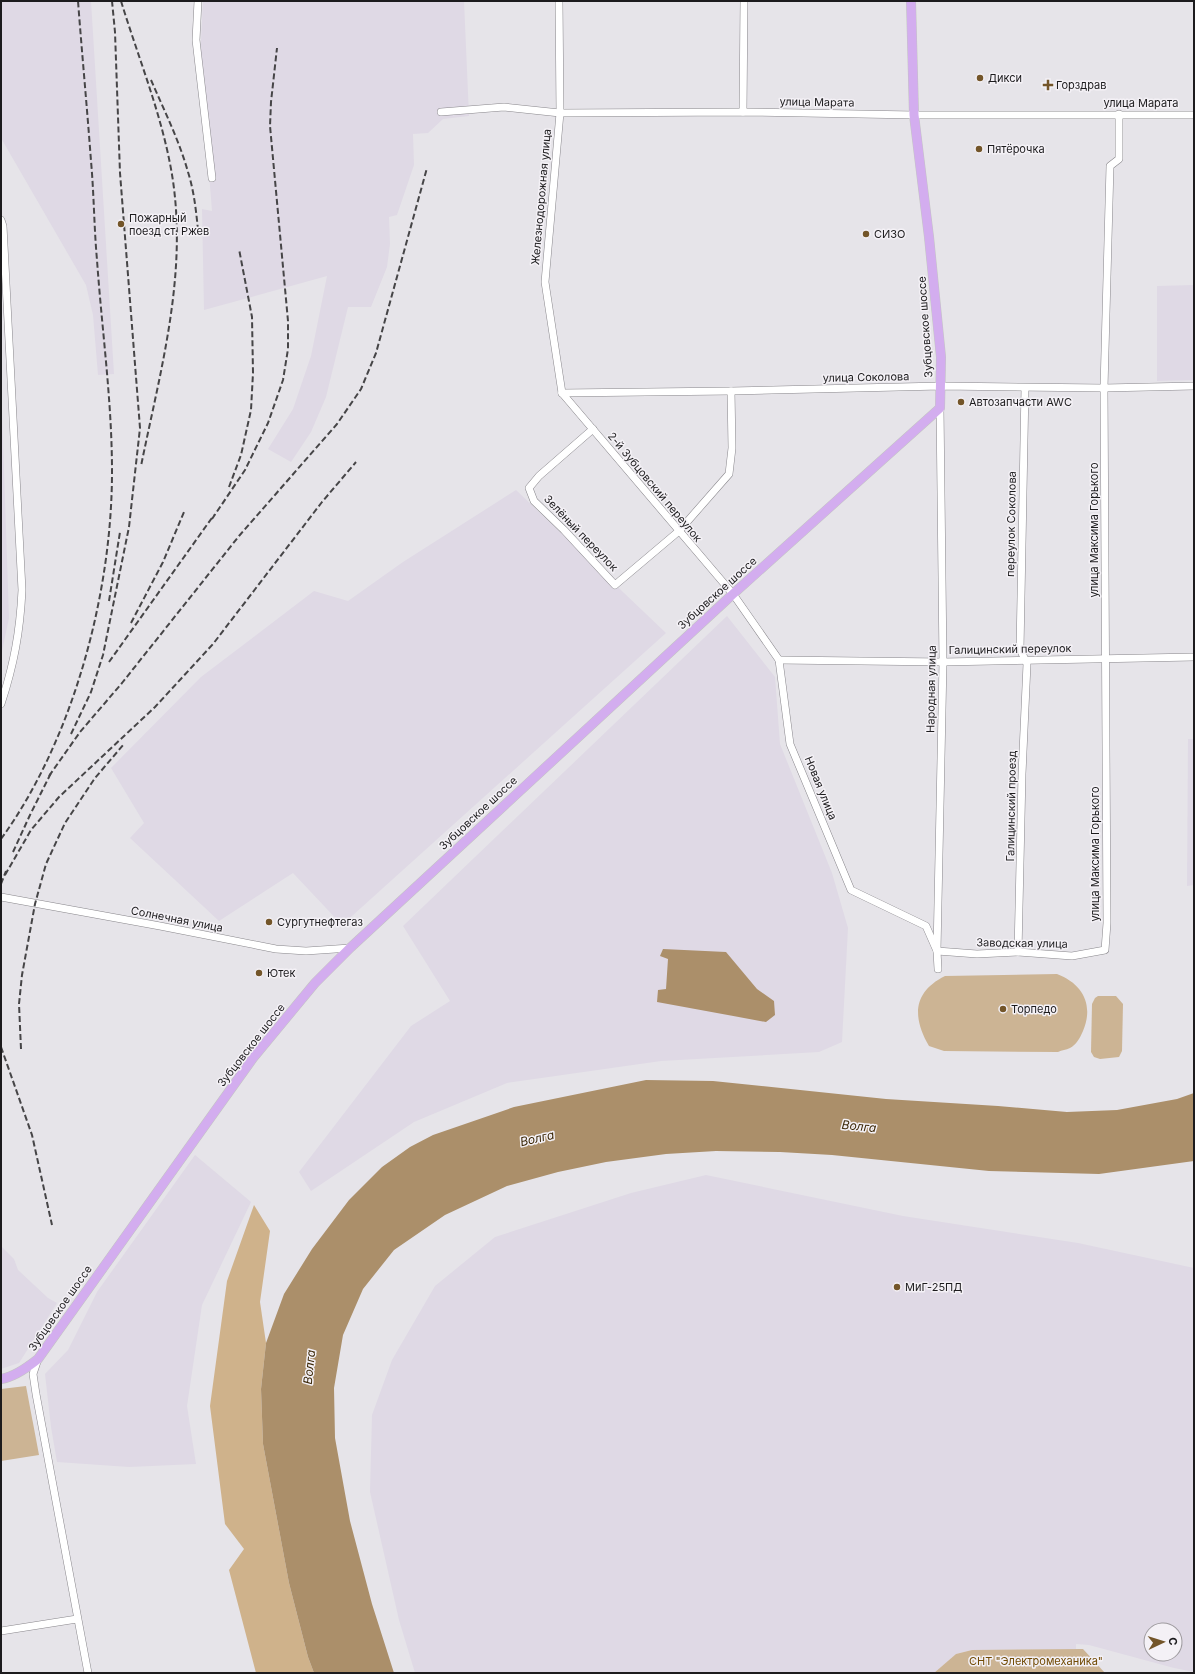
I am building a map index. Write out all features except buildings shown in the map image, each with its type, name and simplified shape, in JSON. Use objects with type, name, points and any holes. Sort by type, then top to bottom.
[{"type":"main road","name":"Зубцовское шоссе","points":[[38,1359],[253,1058],[315,983],[350,948],[733,594],[940,408],[942,357],[914,115],[911,1]]},
{"type":"main road","points":[[1,1379],[30,1366],[38,1359]]},
{"type":"street","points":[[198,1],[196,40],[212,178]]},
{"type":"street","name":"Железнодорожная улица","points":[[559,1],[560,113],[545,282],[562,393]]},
{"type":"street","points":[[743,112],[744,1]]},
{"type":"street","name":"улица Марата","points":[[441,112],[504,107],[560,113],[743,112],[914,115],[1194,115]]},
{"type":"street","name":"улица Максима Горького","points":[[1105,950],[1107,923],[1104,388],[1110,166],[1119,159],[1119,114]]},
{"type":"street","points":[[1,220],[3,226],[22,590],[21,619],[17,648],[1,704]]},
{"type":"street","name":"улица Соколова","points":[[562,393],[941,386],[1025,388],[1194,386]]},
{"type":"street","name":"переулок Соколова","points":[[1025,388],[1020,650],[1026,660]]},
{"type":"street","points":[[679,531],[729,474],[732,448],[731,391]]},
{"type":"street","name":"2-й Зубцовский переулок","points":[[562,393],[733,594]]},
{"type":"street","name":"Народная улица","points":[[938,970],[937,951],[943,662],[940,408]]},
{"type":"street","name":"Зелёный переулок","points":[[593,429],[539,476],[529,488],[534,501],[615,585],[679,531]]},
{"type":"street","name":"Новая улица","points":[[733,594],[778,660],[790,744],[851,890],[926,926],[937,951]]},
{"type":"street","name":"Галицинский переулок","points":[[778,660],[943,662],[1105,657],[1194,657]]},
{"type":"street","name":"Галицинский проезд","points":[[1018,952],[1026,660]]},
{"type":"street","name":"Солнечная улица","points":[[1,898],[160,926],[276,949],[302,951],[350,948]]},
{"type":"street","name":"Заводская улица","points":[[937,951],[977,954],[1018,952],[1072,956],[1105,950]]},
{"type":"street","name":"Зубцовское шоссе","points":[[38,1359],[33,1374],[36,1394],[88,1673]]},
{"type":"street","points":[[1,1630],[77,1619]]},
{"type":"shaded area","points":[[1,1],[91,1],[114,374],[98,375],[93,315],[86,285],[1,138]]},
{"type":"shaded area","points":[[203,1],[464,1],[469,116],[443,119],[428,133],[413,134],[414,165],[397,215],[389,217],[390,244],[387,267],[371,307],[348,307],[326,397],[311,432],[291,462],[268,449],[293,409],[311,356],[327,276],[204,310],[202,209],[212,211],[200,61]]},
{"type":"shaded area","points":[[1194,285],[1194,380],[1157,381],[1157,286]]},
{"type":"shaded area","points":[[1,380],[9,618],[1,656]]},
{"type":"shaded area","points":[[516,490],[666,633],[342,925],[293,873],[219,921],[130,838],[144,823],[111,768],[201,677],[314,591],[348,601],[403,562]]},
{"type":"shaded area","points":[[727,616],[775,677],[780,744],[832,873],[848,928],[842,1042],[819,1052],[661,1061],[507,1083],[414,1122],[311,1191],[299,1172],[411,1026],[450,1001],[403,926]]},
{"type":"shaded area","points":[[1188,739],[1194,739],[1194,885],[1187,886]]},
{"type":"shaded area","points":[[195,1155],[251,1202],[202,1305],[187,1406],[196,1464],[129,1467],[57,1462],[51,1427],[45,1374],[68,1350],[97,1292]]},
{"type":"shaded area","points":[[706,1175],[903,1216],[1078,1243],[1194,1268],[1194,1672],[1152,1662],[1183,1662],[1183,1622],[1143,1622],[1143,1660],[1089,1645],[1076,1644],[1076,1649],[972,1650],[956,1654],[934,1673],[415,1673],[399,1620],[370,1492],[372,1415],[392,1360],[435,1286],[495,1237],[631,1193]]},
{"type":"shaded area","points":[[254,1205],[270,1231],[260,1302],[266,1343],[261,1389],[263,1444],[289,1583],[308,1657],[314,1673],[256,1673],[229,1570],[244,1549],[225,1524],[210,1406],[227,1281]]},
{"type":"shaded area","points":[[1,1246],[14,1259],[18,1270],[48,1298],[57,1303],[19,1363],[1,1369]]},
{"type":"green space","name":"Торпедо","points":[[1057,974],[1074,983],[1084,996],[1086,1004],[1087,1013],[1083,1031],[1078,1041],[1070,1048],[1058,1052],[944,1051],[929,1046],[923,1035],[918,1015],[921,998],[934,982],[945,976]]},
{"type":"green space","points":[[1098,996],[1116,996],[1123,1004],[1122,1051],[1119,1057],[1100,1059],[1094,1057],[1091,1052],[1092,1004]]},
{"type":"green space","points":[[26,1386],[39,1455],[1,1461],[1,1389]]},
{"type":"green space","name":"СНТ \"Электромеханика\"","points":[[1083,1649],[1105,1673],[934,1673],[956,1654],[972,1650]]},
{"type":"water","points":[[663,949],[726,952],[757,989],[774,1001],[775,1015],[766,1022],[657,1002],[658,990],[666,989],[668,959],[660,956]]},
{"type":"water","name":"Волга","points":[[646,1080],[713,1081],[886,1099],[1067,1112],[1117,1110],[1177,1099],[1194,1093],[1194,1161],[1099,1174],[989,1171],[832,1155],[780,1152],[716,1151],[666,1154],[606,1162],[558,1172],[507,1186],[445,1215],[394,1250],[363,1289],[343,1335],[334,1388],[335,1438],[350,1521],[372,1604],[394,1673],[314,1673],[308,1657],[289,1583],[263,1444],[261,1389],[266,1343],[284,1294],[312,1249],[349,1200],[382,1167],[410,1147],[433,1135],[514,1107]]},
{"type":"railway","points":[[1,839],[26,800],[49,757],[68,712],[84,664],[96,616],[105,567],[110,519],[112,445],[78,1]]},
{"type":"railway","points":[[71,734],[91,692],[103,655],[129,527],[140,428],[120,173],[115,32],[112,1]]},
{"type":"railway","points":[[121,1],[164,135],[173,181],[176,217],[177,253],[169,325],[141,466]]},
{"type":"railway","points":[[212,519],[245,470],[268,423],[283,380],[288,349],[288,321],[270,126],[277,48]]},
{"type":"railway","points":[[151,80],[171,125],[190,179],[196,208],[198,230]]},
{"type":"railway","points":[[49,776],[80,732],[122,683],[239,536],[337,424],[361,389],[376,353],[427,168]]},
{"type":"railway","points":[[229,487],[241,455],[251,410],[253,373],[252,317],[239,249]]},
{"type":"railway","points":[[5,875],[31,830],[59,797],[155,707],[213,644],[322,502],[356,462]]},
{"type":"railway","points":[[131,623],[163,562],[184,512]]},
{"type":"railway","points":[[109,662],[214,515]]},
{"type":"railway","points":[[109,601],[120,532]]},
{"type":"railway","points":[[21,1049],[19,1004],[22,975],[35,904],[46,864],[65,823],[95,778],[124,744]]},
{"type":"railway","points":[[13,852],[51,773]]},
{"type":"railway","points":[[1,884],[6,871]]},
{"type":"railway","points":[[1,1047],[32,1135],[52,1225]]},
{"type":"place","name":"Дикси","points":[[980,78]]},
{"type":"place","name":"Горздрав","points":[[1048,85]]},
{"type":"place","name":"Пятёрочка","points":[[979,149]]},
{"type":"place","name":"Пожарный поезд ст. Ржев","points":[[121,224]]},
{"type":"place","name":"СИЗО","points":[[866,234]]},
{"type":"place","name":"Автозапчасти AWC","points":[[961,402]]},
{"type":"place","name":"Сургутнефтегаз","points":[[269,922]]},
{"type":"place","name":"Ютек","points":[[259,973]]},
{"type":"place","name":"Торпедо","points":[[1003,1009]]},
{"type":"place","name":"МиГ-25ПД","points":[[897,1287]]}]
